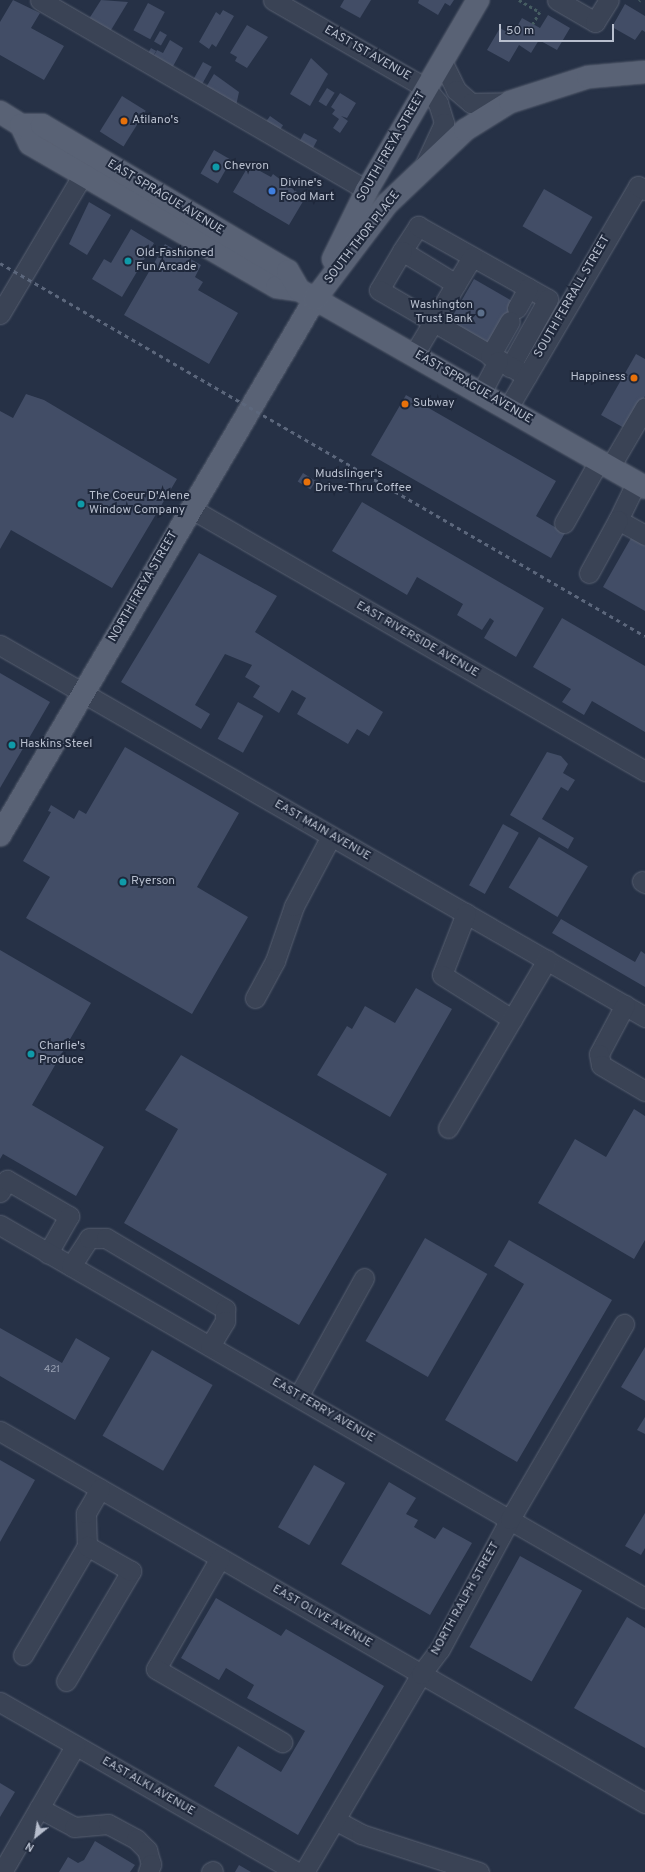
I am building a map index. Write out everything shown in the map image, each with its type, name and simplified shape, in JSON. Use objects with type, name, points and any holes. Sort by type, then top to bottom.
[{"type":"main road","name":"SOUTH FREYA STREET","points":[[307,294],[478,0]]},
{"type":"main road","name":"SOUTH THOR PLACE","points":[[307,294],[387,204],[424,166],[465,130],[510,102],[588,77],[645,72]]},
{"type":"main road","points":[[0,112],[21,125]]},
{"type":"main road","name":"EAST SPRAGUE AVENUE","points":[[307,294],[288,271],[42,125],[21,125],[30,144],[277,287],[307,294],[641,485]]},
{"type":"main road","name":"NORTH FREYA STREET","points":[[0,835],[190,508],[307,294]]},
{"type":"street","points":[[40,0],[368,190]]},
{"type":"street","name":"EAST 1ST AVENUE","points":[[273,0],[426,88],[438,103],[444,123],[424,166]]},
{"type":"street","points":[[557,0],[596,22],[609,0]]},
{"type":"street","points":[[442,61],[456,90],[470,103],[510,102]]},
{"type":"street","points":[[0,314],[83,174]]},
{"type":"street","name":"SOUTH FERRALL STREET","points":[[508,408],[641,188]]},
{"type":"street","points":[[481,393],[499,362],[548,299],[418,226],[379,290],[499,362],[527,376]]},
{"type":"street","points":[[402,251],[456,284]]},
{"type":"street","points":[[414,354],[434,323],[472,257]]},
{"type":"street","points":[[499,362],[514,315],[528,288]]},
{"type":"street","points":[[564,524],[645,407]]},
{"type":"street","points":[[589,573],[618,520],[641,485]]},
{"type":"street","name":"EAST RIVERSIDE AVENUE","points":[[190,508],[645,771]]},
{"type":"street","points":[[618,520],[645,535]]},
{"type":"street","name":"EAST MAIN AVENUE","points":[[0,645],[645,1017]]},
{"type":"street","points":[[255,998],[275,962],[294,906],[331,836]]},
{"type":"street","points":[[466,914],[442,975],[512,1019]]},
{"type":"street","points":[[448,1128],[547,960]]},
{"type":"street","points":[[625,1005],[599,1054],[601,1065],[645,1091]]},
{"type":"street","points":[[0,1192],[7,1180],[69,1216],[48,1253]]},
{"type":"street","name":"EAST FERRY AVENUE","points":[[0,1225],[645,1598]]},
{"type":"street","points":[[71,1266],[88,1238],[106,1238],[225,1309],[225,1321],[210,1346]]},
{"type":"street","points":[[298,1397],[364,1278]]},
{"type":"street","name":"NORTH RALPH STREET","points":[[304,1872],[420,1674],[440,1649],[510,1519],[624,1324]]},
{"type":"street","name":"EAST OLIVE AVENUE","points":[[0,1431],[645,1803]]},
{"type":"street","points":[[23,1655],[87,1546],[86,1513],[100,1489]]},
{"type":"street","points":[[66,1681],[131,1571],[87,1546]]},
{"type":"street","points":[[220,1558],[156,1669],[282,1742]]},
{"type":"street","name":"EAST ALKI AVENUE","points":[[0,1702],[297,1872]]},
{"type":"street","points":[[2,1872],[75,1746]]},
{"type":"street","points":[[39,1808],[74,1827],[108,1824],[136,1839],[147,1850],[151,1864],[148,1872]]},
{"type":"street","points":[[335,1820],[362,1834],[479,1872]]},
{"type":"path","points":[[519,0],[540,12],[533,24]]},
{"type":"building","points":[[13,0],[40,13],[31,28],[64,46],[44,80],[0,55],[0,22]]},
{"type":"building","points":[[101,0],[128,2],[108,35],[87,22]]},
{"type":"building","points":[[344,0],[371,0],[360,18],[340,7]]},
{"type":"building","points":[[419,0],[454,0],[450,6],[445,3],[438,15],[418,3]]},
{"type":"building","points":[[148,3],[165,12],[150,39],[133,30]]},
{"type":"building","points":[[625,4],[645,16],[645,32],[642,30],[635,40],[612,27]]},
{"type":"building","points":[[223,10],[234,16],[216,47],[212,44],[209,49],[199,42],[216,12],[220,15]]},
{"type":"building","points":[[548,15],[570,28],[557,50],[539,40],[531,53],[519,45],[509,62],[487,50],[500,28],[512,35],[522,18],[540,28]]},
{"type":"building","points":[[247,25],[268,37],[247,68],[235,61],[237,57],[230,53]]},
{"type":"building","points":[[160,31],[167,35],[161,45],[154,41]]},
{"type":"building","points":[[170,40],[183,48],[171,70],[152,59],[157,50],[163,53]]},
{"type":"building","points":[[151,48],[156,51],[153,56],[148,53]]},
{"type":"building","points":[[311,58],[328,74],[310,106],[290,94]]},
{"type":"building","points":[[203,62],[212,67],[200,88],[191,83]]},
{"type":"building","points":[[214,74],[239,92],[236,106],[205,89]]},
{"type":"building","points":[[327,88],[335,93],[326,106],[319,102]]},
{"type":"building","points":[[340,93],[356,103],[347,118],[341,116],[348,121],[340,133],[333,128],[339,119],[332,114],[335,110],[331,107]]},
{"type":"building","name":"Atilano's","points":[[122,96],[146,111],[123,146],[100,132]]},
{"type":"building","points":[[270,116],[283,125],[277,134],[264,125]]},
{"type":"building","points":[[304,133],[317,140],[313,148],[300,141]]},
{"type":"building","name":"Chevron","points":[[214,150],[231,160],[218,183],[200,173]]},
{"type":"building","name":"Chevron","points":[[249,165],[271,177],[273,174],[305,198],[289,225],[233,192]]},
{"type":"building","points":[[544,189],[592,217],[571,254],[522,226]]},
{"type":"building","points":[[89,202],[111,215],[87,255],[69,244]]},
{"type":"building","name":"Old-Fashioned Fun Arcade","points":[[131,229],[154,243],[122,297],[92,279],[104,259],[111,263]]},
{"type":"building","points":[[165,244],[201,265],[195,277],[203,282],[198,290],[238,313],[209,364],[124,315]]},
{"type":"building","name":"Washington Trust Bank","points":[[474,279],[514,302],[488,347],[448,324]]},
{"type":"building","name":"Happiness","points":[[636,354],[645,359],[645,396],[626,429],[601,415]]},
{"type":"building","name":"The Coeur D'Alene Window Company","points":[[26,394],[44,400],[177,479],[112,588],[11,530],[0,549],[0,411],[13,418]]},
{"type":"building","points":[[406,395],[556,481],[536,516],[565,533],[551,558],[371,455]]},
{"type":"building","name":"Mudslinger's Drive-Thru Coffee","points":[[303,473],[316,481],[310,489],[298,481]]},
{"type":"building","points":[[362,502],[544,608],[516,657],[484,638],[494,621],[490,618],[482,630],[457,615],[463,604],[417,577],[407,595],[332,551]]},
{"type":"building","points":[[631,538],[645,546],[645,611],[603,587]]},
{"type":"building","points":[[199,553],[277,596],[255,632],[383,712],[369,736],[357,729],[348,744],[297,714],[306,698],[292,690],[279,713],[253,697],[260,686],[245,677],[252,665],[225,654],[195,705],[210,714],[201,729],[121,682]]},
{"type":"building","points":[[562,618],[645,666],[645,732],[592,701],[584,715],[562,702],[571,689],[533,667]]},
{"type":"building","name":"Haskins Steel","points":[[0,673],[50,702],[0,788]]},
{"type":"building","points":[[238,702],[263,716],[243,753],[218,739]]},
{"type":"building","name":"Ryerson","points":[[125,747],[239,813],[197,887],[248,917],[192,1014],[26,918],[50,877],[23,861],[51,812],[48,811],[51,805],[74,819],[79,810],[86,814]]},
{"type":"building","points":[[547,752],[561,756],[568,764],[563,773],[575,780],[568,791],[561,787],[542,819],[574,838],[568,849],[510,815]]},
{"type":"building","points":[[503,824],[519,833],[485,894],[469,885]]},
{"type":"building","points":[[539,837],[588,866],[557,917],[509,888]]},
{"type":"building","points":[[561,919],[635,962],[641,951],[645,954],[645,987],[552,933]]},
{"type":"building","name":"Charlie's Produce","points":[[0,950],[91,1003],[32,1105],[104,1147],[76,1196],[3,1154],[0,1159]]},
{"type":"building","points":[[416,988],[452,1009],[390,1117],[317,1075],[347,1026],[352,1029],[365,1006],[395,1023]]},
{"type":"building","points":[[181,1055],[387,1174],[299,1325],[124,1223],[178,1129],[145,1110]]},
{"type":"building","points":[[634,1109],[645,1116],[645,1240],[634,1259],[538,1203],[575,1139],[606,1157]]},
{"type":"building","points":[[425,1238],[487,1274],[428,1377],[366,1341]]},
{"type":"building","points":[[509,1240],[612,1300],[517,1462],[445,1420],[524,1284],[494,1266]]},
{"type":"building","points":[[0,1328],[62,1363],[76,1338],[110,1358],[75,1420],[0,1376]]},
{"type":"building","points":[[645,1347],[645,1401],[621,1387]]},
{"type":"building","points":[[152,1350],[213,1385],[163,1471],[102,1436]]},
{"type":"building","points":[[645,1417],[645,1434],[637,1430]]},
{"type":"building","points":[[0,1460],[35,1480],[0,1542]]},
{"type":"building","points":[[314,1465],[345,1483],[309,1545],[278,1527]]},
{"type":"building","points":[[389,1482],[416,1498],[406,1514],[418,1520],[414,1527],[435,1539],[443,1527],[472,1543],[430,1615],[341,1564]]},
{"type":"building","points":[[645,1513],[645,1548],[641,1555],[625,1546]]},
{"type":"building","points":[[520,1556],[582,1590],[532,1681],[470,1647]]},
{"type":"building","points":[[216,1598],[281,1636],[286,1629],[384,1686],[298,1835],[214,1786],[238,1746],[281,1772],[305,1731],[247,1698],[254,1685],[226,1668],[219,1680],[181,1658]]},
{"type":"building","points":[[627,1617],[645,1628],[645,1748],[574,1708]]},
{"type":"building","points":[[0,1783],[15,1792],[0,1817]]},
{"type":"building","points":[[95,1841],[135,1865],[130,1872],[59,1872],[68,1857],[78,1863],[84,1860]]},
{"type":"building","points":[[239,1865],[251,1872],[235,1872]]},
{"type":"railway","points":[[0,263],[645,636]]},
{"type":"place","name":"Atilano's","points":[[124,121]]},
{"type":"place","name":"Chevron","points":[[216,167]]},
{"type":"place","name":"Divine's Food Mart","points":[[272,191]]},
{"type":"place","name":"Old-Fashioned Fun Arcade","points":[[128,261]]},
{"type":"place","name":"Washington Trust Bank","points":[[481,313]]},
{"type":"place","name":"Happiness","points":[[634,378]]},
{"type":"place","name":"Subway","points":[[405,404]]},
{"type":"place","name":"Mudslinger's Drive-Thru Coffee","points":[[307,482]]},
{"type":"place","name":"The Coeur D'Alene Window Company","points":[[81,504]]},
{"type":"place","name":"Haskins Steel","points":[[12,745]]},
{"type":"place","name":"Ryerson","points":[[123,882]]},
{"type":"place","name":"Charlie's Produce","points":[[31,1054]]}]
